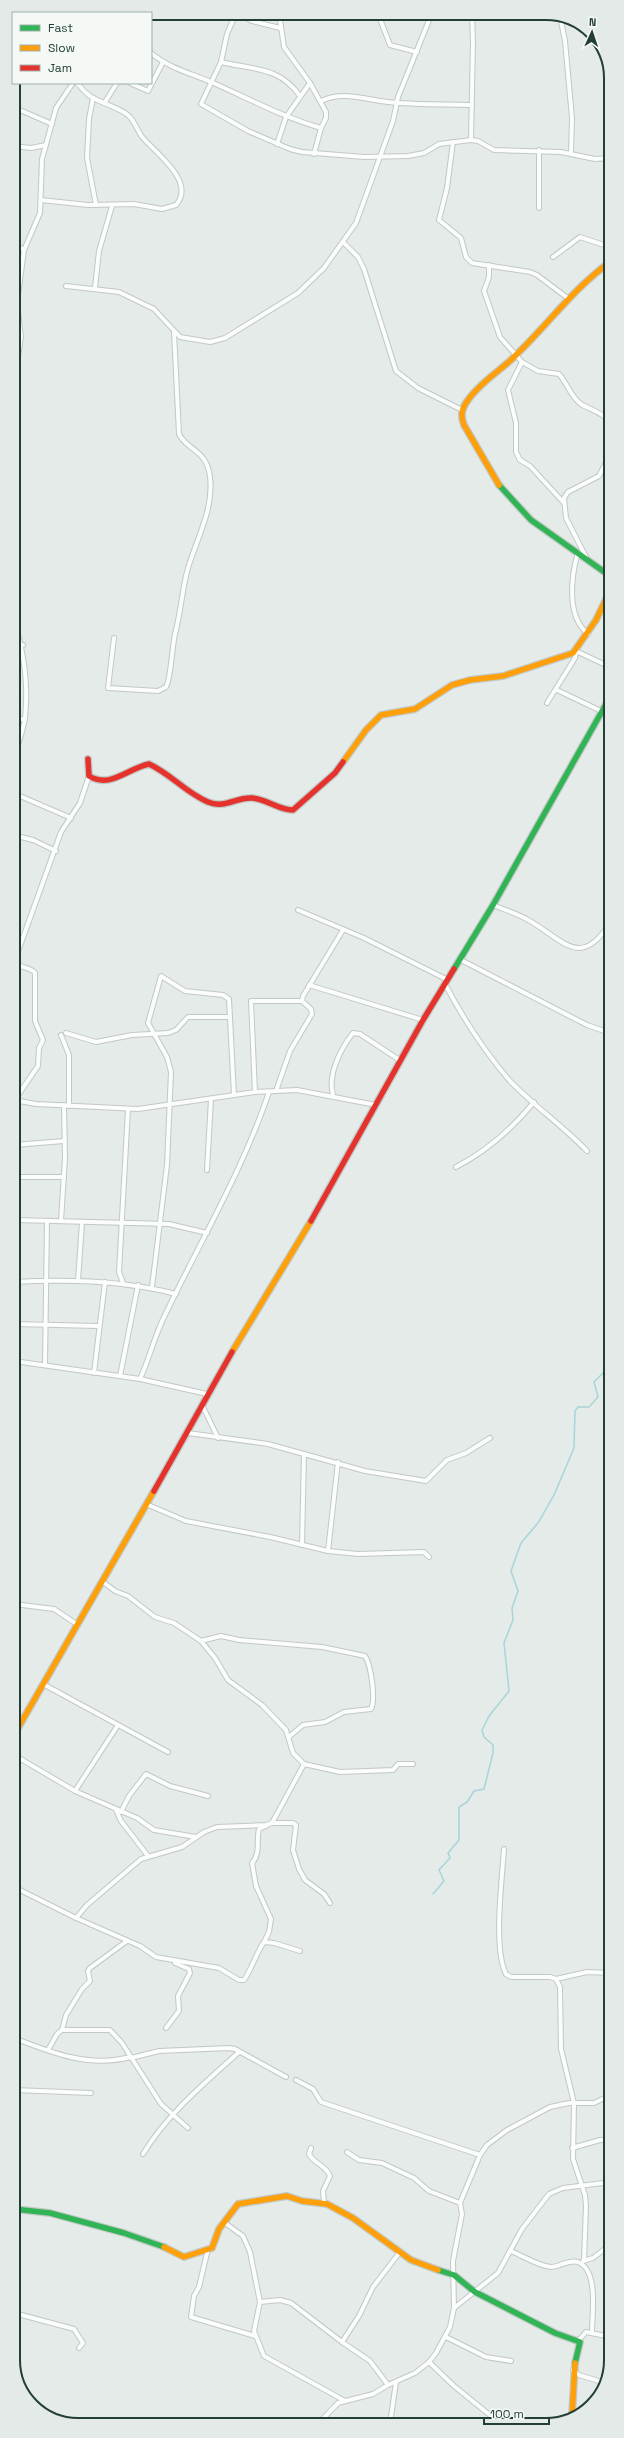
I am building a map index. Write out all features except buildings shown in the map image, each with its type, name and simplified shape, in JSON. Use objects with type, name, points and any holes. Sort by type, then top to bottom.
[{"type":"street","points":[[234,20],[228,34],[221,62],[212,83],[202,100],[202,105],[244,129],[290,149],[314,154],[380,157],[417,155],[439,144],[478,140],[494,150],[539,150],[571,153],[583,158],[604,158]]},
{"type":"street","points":[[250,20],[280,28]]},
{"type":"street","points":[[279,20],[284,47],[310,83],[321,101],[326,115],[314,154]]},
{"type":"street","points":[[380,20],[390,46],[418,52]]},
{"type":"street","points":[[66,286],[95,288],[119,292],[154,309],[165,319],[174,332],[186,339],[210,342],[225,338],[298,293],[324,268],[344,243],[356,223],[393,121],[396,102],[418,52],[429,20]]},
{"type":"street","points":[[471,140],[472,20]]},
{"type":"street","points":[[561,22],[565,41],[572,118],[571,153]]},
{"type":"street","points":[[152,54],[163,62],[286,117],[321,128]]},
{"type":"street","points":[[152,83],[163,62]]},
{"type":"street","points":[[221,62],[257,68],[274,74],[290,84],[300,96]]},
{"type":"street","points":[[277,144],[286,117],[310,83]]},
{"type":"street","points":[[20,280],[24,250],[40,213],[42,200],[42,159],[56,108],[72,84]]},
{"type":"street","points":[[42,200],[112,206],[134,204],[156,209],[166,208],[179,201],[181,187],[178,174],[143,137],[132,119],[105,102],[93,98],[78,84]]},
{"type":"street","points":[[105,102],[116,84]]},
{"type":"street","points":[[132,84],[148,91],[152,84]]},
{"type":"street","points":[[321,101],[332,96],[345,95],[396,102],[472,104]]},
{"type":"street","points":[[93,98],[89,119],[87,158],[96,205]]},
{"type":"street","points":[[20,111],[52,124]]},
{"type":"street","points":[[453,142],[447,188],[439,220],[461,238],[468,261],[518,269],[537,275],[569,300]]},
{"type":"street","points":[[20,147],[31,148],[46,145]]},
{"type":"street","points":[[539,150],[539,208]]},
{"type":"street","points":[[95,288],[99,251],[112,206]]},
{"type":"street","points":[[553,257],[580,237],[604,245]]},
{"type":"street","points":[[344,243],[358,257],[364,269],[396,371],[418,388],[462,410]]},
{"type":"street","points":[[20,248],[24,250]]},
{"type":"street","points":[[489,265],[489,277],[484,288],[494,315],[498,333],[516,357],[522,362],[538,371],[559,374],[577,400],[594,410],[604,419]]},
{"type":"street","points":[[604,266],[590,277],[516,357],[481,385],[462,410],[464,423],[500,487],[531,519],[604,571]]},
{"type":"street","points":[[20,328],[20,344]]},
{"type":"street","points":[[114,638],[108,688],[158,691],[166,687],[187,575],[200,531],[206,519],[211,486],[209,470],[204,458],[183,440],[179,434],[174,332]]},
{"type":"street","points":[[522,362],[508,390],[516,423],[516,452],[520,460],[530,466],[564,503],[570,527],[586,557]]},
{"type":"street","points":[[564,503],[568,492],[599,476],[604,466]]},
{"type":"street","points":[[578,552],[574,569],[574,612],[579,625],[588,634]]},
{"type":"street","points":[[89,776],[98,782],[109,781],[149,764],[163,770],[195,794],[215,804],[224,806],[243,798],[253,798],[279,810],[293,810],[336,773],[366,730],[381,715],[415,709],[452,685],[470,680],[503,676],[565,658],[576,651],[588,634],[604,603]]},
{"type":"street","points":[[20,636],[27,671],[25,719],[20,736]]},
{"type":"street","points":[[576,651],[604,664]]},
{"type":"street","points":[[547,703],[557,690],[575,658],[576,651]]},
{"type":"street","points":[[557,690],[602,711]]},
{"type":"street","points":[[20,1724],[188,1433],[207,1394],[332,1187],[423,1020],[461,960],[493,905],[604,708]]},
{"type":"street","points":[[20,719],[25,719]]},
{"type":"street","points":[[20,948],[56,851],[61,832],[80,803],[89,776],[88,759]]},
{"type":"street","points":[[20,796],[71,818]]},
{"type":"street","points":[[20,837],[33,840],[56,851]]},
{"type":"street","points":[[493,905],[528,920],[558,940],[579,948],[590,946],[604,930]]},
{"type":"street","points":[[298,910],[376,944],[447,982],[480,1044],[510,1080],[560,1124],[587,1151]]},
{"type":"street","points":[[302,1001],[309,985],[343,930]]},
{"type":"street","points":[[461,960],[577,1020],[604,1031]]},
{"type":"street","points":[[20,966],[32,969],[35,973],[35,1021],[43,1040],[39,1050],[38,1066],[20,1092]]},
{"type":"street","points":[[152,1287],[171,1104],[170,1066],[148,1023],[161,976],[185,991],[227,996],[230,1017],[234,1095]]},
{"type":"street","points":[[309,985],[423,1020]]},
{"type":"street","points":[[255,1092],[251,1001],[302,1001],[311,1009],[312,1014],[290,1051],[276,1091]]},
{"type":"street","points":[[66,1033],[96,1042],[132,1035],[173,1032],[188,1017],[230,1017]]},
{"type":"street","points":[[333,1095],[332,1088],[338,1057],[353,1033],[360,1034],[400,1061]]},
{"type":"street","points":[[61,1035],[69,1055],[61,1222]]},
{"type":"street","points":[[20,1101],[128,1109],[148,1108],[255,1092],[297,1090],[333,1095],[376,1104]]},
{"type":"street","points":[[140,1379],[165,1314],[207,1233],[255,1133],[269,1092]]},
{"type":"street","points":[[207,1170],[211,1099]]},
{"type":"street","points":[[456,1167],[480,1154],[497,1142],[534,1102]]},
{"type":"street","points":[[123,1283],[119,1276],[128,1109]]},
{"type":"street","points":[[20,1145],[64,1141]]},
{"type":"street","points":[[20,1177],[64,1177]]},
{"type":"street","points":[[20,1220],[159,1226],[169,1224],[207,1233]]},
{"type":"street","points":[[45,1365],[44,1323],[47,1221]]},
{"type":"street","points":[[78,1281],[82,1222]]},
{"type":"street","points":[[20,1282],[45,1280],[123,1283],[152,1287],[176,1294]]},
{"type":"street","points":[[94,1373],[98,1326],[105,1282]]},
{"type":"street","points":[[120,1376],[138,1285]]},
{"type":"street","points":[[20,1324],[44,1323],[98,1326]]},
{"type":"street","points":[[20,1362],[140,1379],[207,1394]]},
{"type":"street","points":[[202,1405],[218,1438]]},
{"type":"street","points":[[188,1433],[268,1444],[365,1470],[426,1481],[447,1460],[466,1453],[490,1438]]},
{"type":"street","points":[[302,1545],[304,1454]]},
{"type":"street","points":[[328,1551],[338,1462]]},
{"type":"street","points":[[146,1504],[186,1521],[328,1551],[358,1554],[424,1552],[429,1557]]},
{"type":"street","points":[[103,1582],[115,1591],[128,1596],[154,1617],[174,1623],[200,1641],[215,1658],[228,1680],[262,1705],[290,1736],[293,1753],[304,1764],[351,1773],[387,1771],[393,1770],[398,1764],[413,1764]]},
{"type":"street","points":[[20,1605],[54,1609],[78,1625]]},
{"type":"street","points":[[200,1641],[226,1636],[239,1640],[322,1647],[365,1656],[368,1660],[370,1673],[373,1700],[371,1708],[344,1712],[325,1722],[303,1725],[290,1736]]},
{"type":"street","points":[[43,1684],[168,1752]]},
{"type":"street","points":[[75,1791],[118,1725]]},
{"type":"street","points":[[20,1759],[75,1791],[115,1810],[137,1818],[154,1830],[196,1837]]},
{"type":"street","points":[[272,1823],[304,1764]]},
{"type":"street","points":[[121,1812],[129,1796],[146,1774],[170,1786],[208,1796]]},
{"type":"street","points":[[115,1810],[121,1821],[148,1856]]},
{"type":"street","points":[[169,1961],[219,1968],[242,1980],[248,1974],[249,1967],[269,1932],[271,1919],[256,1886],[252,1863],[255,1860],[260,1829],[266,1825],[272,1823],[296,1824],[293,1850],[299,1869],[305,1880],[328,1897],[330,1902]]},
{"type":"street","points":[[76,1918],[132,1865],[148,1856],[179,1849],[196,1837],[217,1827],[266,1825]]},
{"type":"street","points":[[504,1849],[499,1931],[503,1968],[506,1974],[511,1977],[550,1977],[556,1979],[586,1972],[604,1973]]},
{"type":"street","points":[[20,1890],[76,1918],[140,1946],[156,1957],[189,1969],[190,1973],[178,1996],[179,2011],[166,2028]]},
{"type":"street","points":[[48,2050],[57,2034],[62,2030],[66,2015],[90,1981],[88,1971],[90,1968],[127,1941]]},
{"type":"street","points":[[264,1942],[274,1943],[300,1951]]},
{"type":"street","points":[[556,1979],[560,1987],[561,1997],[562,2061],[574,2103],[572,2148],[575,2167],[585,2195],[587,2227],[584,2261]]},
{"type":"street","points":[[62,2030],[110,2030],[130,2057],[160,2104],[188,2128]]},
{"type":"street","points":[[20,2040],[48,2050],[97,2062],[114,2061],[159,2051],[229,2048],[286,2077]]},
{"type":"street","points":[[143,2154],[173,2116],[199,2088],[239,2052]]},
{"type":"street","points":[[296,2080],[313,2089],[321,2102],[480,2155]]},
{"type":"street","points":[[20,2090],[91,2093]]},
{"type":"street","points":[[323,2418],[333,2407],[345,2401],[366,2397],[415,2373],[429,2362],[446,2337],[454,2308],[453,2261],[462,2214],[460,2203],[480,2155],[491,2141],[507,2130],[550,2107],[574,2103],[594,2103],[604,2099]]},
{"type":"street","points":[[572,2148],[604,2140]]},
{"type":"street","points":[[311,2148],[309,2154],[311,2158],[326,2168],[330,2176],[323,2191],[324,2203]]},
{"type":"street","points":[[347,2152],[359,2160],[382,2164],[414,2178],[429,2191],[460,2203]]},
{"type":"street","points":[[454,2308],[498,2273],[532,2214],[549,2194],[563,2188],[582,2187],[604,2183]]},
{"type":"street","points":[[20,2210],[50,2213],[124,2233],[156,2243],[182,2256],[208,2249],[214,2245],[218,2231],[225,2223],[233,2209],[244,2202],[287,2196],[324,2203],[353,2218],[415,2262],[454,2275],[475,2292],[555,2333],[578,2341]]},
{"type":"street","points":[[225,2223],[245,2240],[254,2264],[260,2302],[254,2326],[255,2336],[264,2356],[345,2401]]},
{"type":"street","points":[[208,2249],[199,2287],[194,2296],[191,2317],[255,2336]]},
{"type":"street","points":[[511,2251],[545,2266],[552,2267],[565,2262],[584,2261],[604,2249]]},
{"type":"street","points":[[342,2342],[359,2316],[373,2288],[400,2252]]},
{"type":"street","points":[[578,2262],[588,2273],[594,2292],[592,2332]]},
{"type":"street","points":[[260,2302],[280,2300],[292,2303],[342,2342],[370,2361],[388,2385]]},
{"type":"street","points":[[20,2315],[74,2329],[83,2343],[79,2348]]},
{"type":"street","points":[[578,2341],[584,2333],[592,2332],[604,2335]]},
{"type":"street","points":[[446,2337],[486,2357],[511,2361]]},
{"type":"street","points":[[572,2411],[573,2370],[580,2345],[578,2341]]},
{"type":"street","points":[[429,2362],[450,2383],[494,2418]]},
{"type":"street","points":[[573,2370],[580,2375],[600,2381]]},
{"type":"street","points":[[391,2418],[396,2382]]},
{"type":"waterway","points":[[433,1894],[444,1881],[439,1870],[450,1858],[448,1853],[459,1840],[459,1807],[467,1802],[474,1791],[484,1789],[493,1753],[493,1745],[484,1737],[482,1730],[489,1716],[509,1691],[504,1643],[513,1620],[512,1608],[518,1591],[511,1571],[521,1543],[538,1523],[554,1495],[574,1448],[575,1411],[578,1407],[589,1407],[598,1397],[594,1382],[604,1372]]},
{"type":"traffic: fast","points":[[499,485],[531,520],[604,572]]},
{"type":"traffic: fast","points":[[454,969],[493,905],[604,708]]},
{"type":"traffic: fast","points":[[20,2210],[50,2213],[124,2233],[164,2247]]},
{"type":"traffic: fast","points":[[438,2270],[454,2275],[475,2292],[555,2333],[580,2342],[575,2363]]},
{"type":"traffic: slow","points":[[499,485],[464,425],[462,415],[464,406],[473,393],[485,381],[511,360],[573,294],[604,267]]},
{"type":"traffic: slow","points":[[343,762],[366,730],[381,715],[415,709],[452,685],[470,680],[503,676],[573,653],[596,620],[604,603]]},
{"type":"traffic: slow","points":[[232,1352],[311,1221]]},
{"type":"traffic: slow","points":[[20,1725],[154,1491]]},
{"type":"traffic: slow","points":[[164,2247],[184,2257],[212,2248],[219,2229],[238,2204],[287,2196],[302,2201],[327,2204],[353,2218],[411,2260],[438,2270]]},
{"type":"traffic: slow","points":[[572,2411],[575,2363]]},
{"type":"traffic: jam","points":[[88,759],[89,776],[97,779],[112,779],[149,764],[157,768],[193,794],[214,804],[225,804],[241,799],[252,798],[263,800],[288,810],[293,810],[335,773],[343,762]]},
{"type":"traffic: jam","points":[[311,1221],[423,1020],[454,969]]},
{"type":"traffic: jam","points":[[154,1491],[232,1352]]}]
